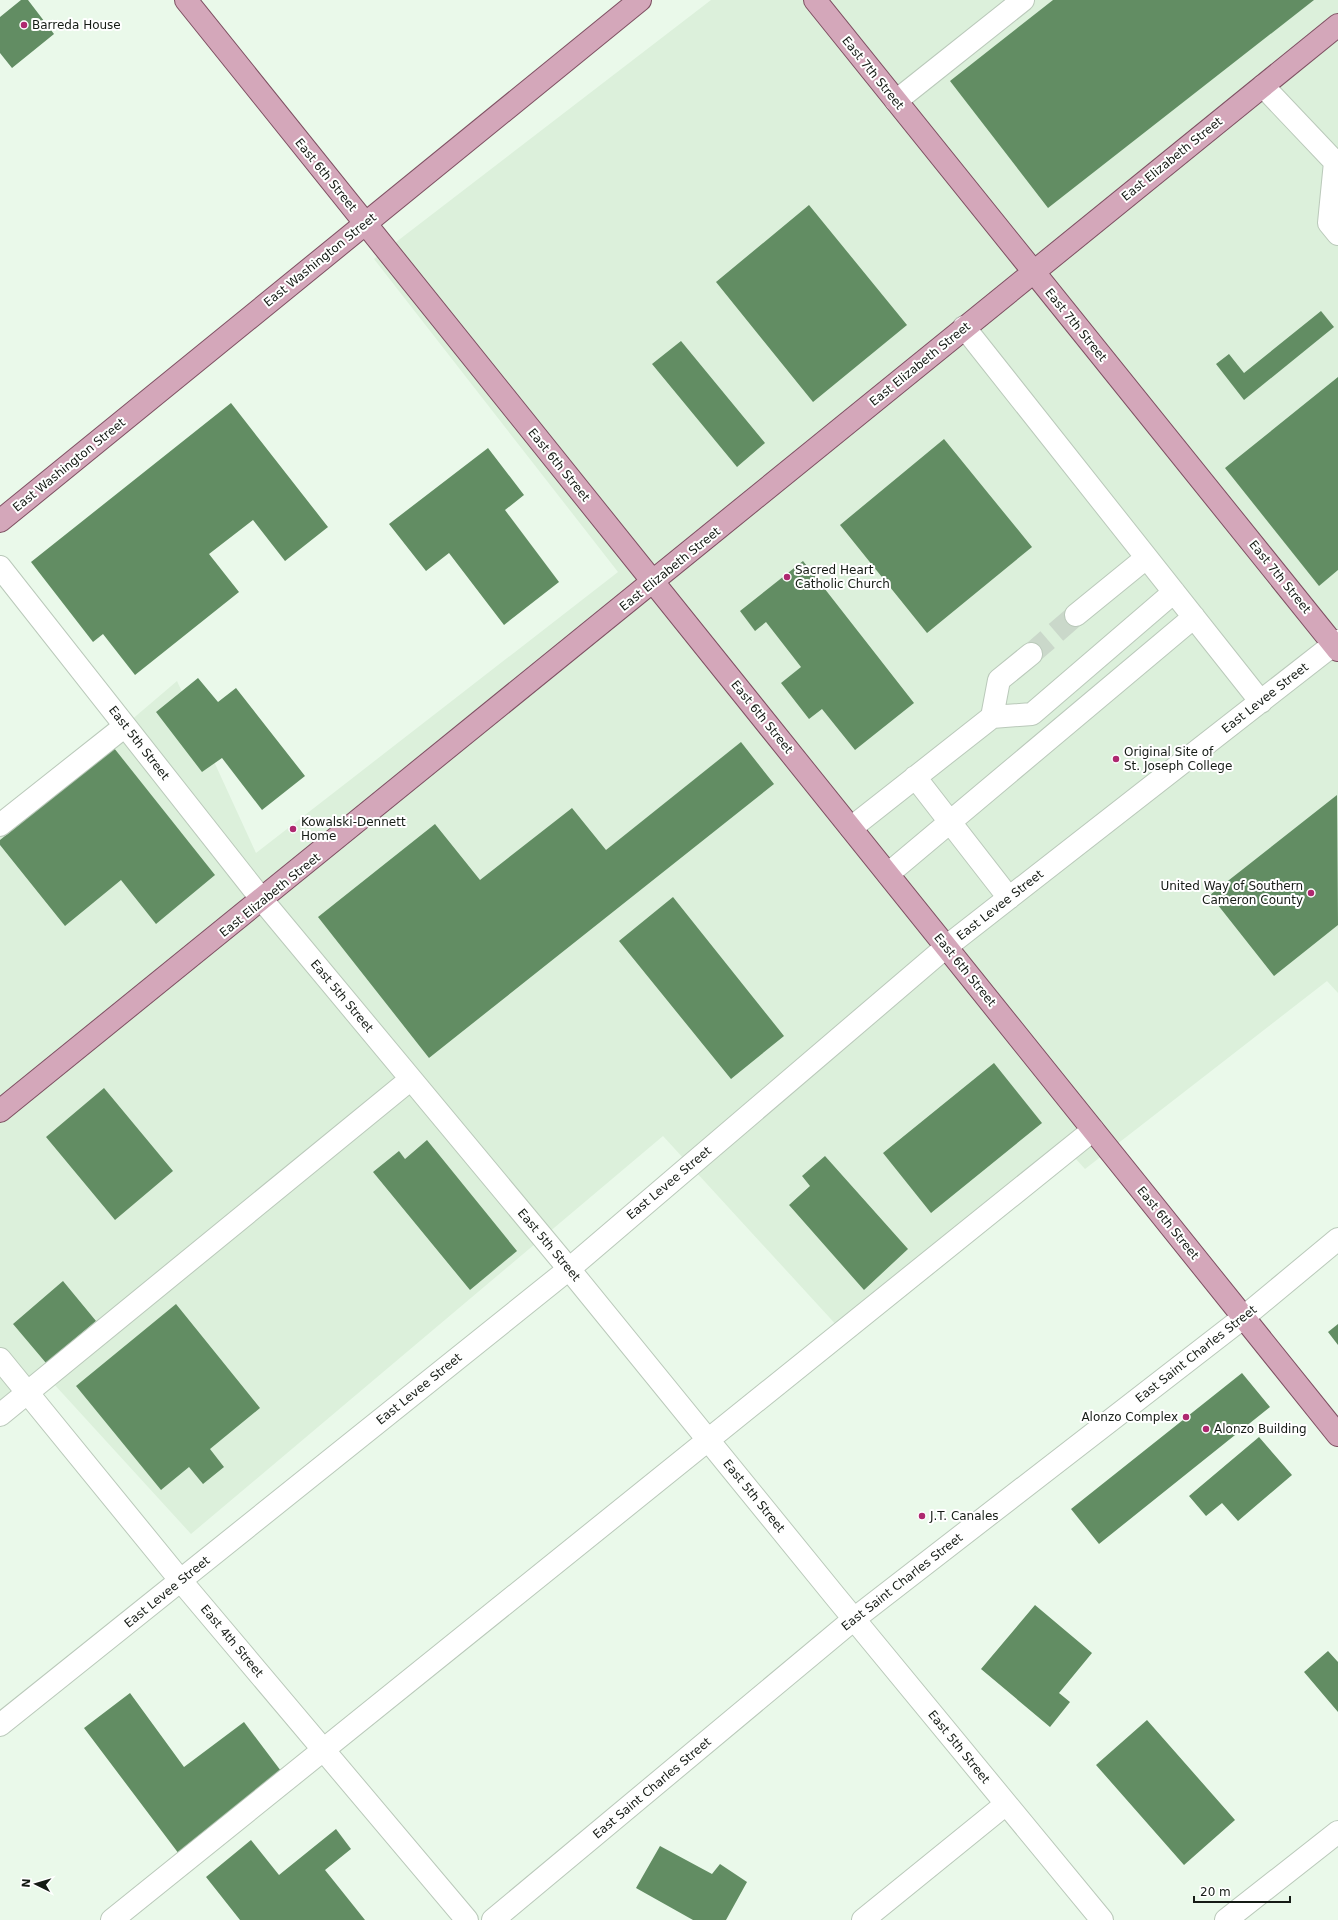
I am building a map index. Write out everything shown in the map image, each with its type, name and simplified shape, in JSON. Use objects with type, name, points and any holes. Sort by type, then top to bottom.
[{"type":"main road","name":"East 6th Street","points":[[186,0],[1338,1435]]},
{"type":"main road","name":"East Washington Street","points":[[0,521],[640,0]]},
{"type":"main road","name":"East 7th Street","points":[[815,0],[1337,645]]},
{"type":"main road","name":"East Elizabeth Street","points":[[0,1111],[263,901],[654,583],[1033,271],[1338,25]]},
{"type":"street","points":[[896,101],[1022,0]]},
{"type":"street","points":[[1263,86],[1337,164],[1329,224],[1338,234]]},
{"type":"street","points":[[964,328],[1261,702]]},
{"type":"street","points":[[1076,615],[1146,558]]},
{"type":"street","name":"East 5th Street","points":[[0,567],[263,901],[569,1268],[854,1619],[1102,1920]]},
{"type":"street","points":[[851,828],[992,717],[1032,714],[1174,592]]},
{"type":"street","points":[[888,874],[1194,617]]},
{"type":"street","name":"East Levee Street","points":[[0,1725],[569,1268],[946,946],[1337,645]]},
{"type":"street","points":[[992,717],[999,680],[1031,654]]},
{"type":"street","points":[[0,825],[125,726]]},
{"type":"street","points":[[915,777],[1009,898]]},
{"type":"street","points":[[0,1415],[411,1079]]},
{"type":"street","points":[[112,1920],[1093,1130]]},
{"type":"street","name":"East Saint Charles Street","points":[[493,1920],[854,1619],[1244,1317],[1338,1239]]},
{"type":"street","name":"East 4th Street","points":[[0,1359],[181,1581],[467,1920]]},
{"type":"street","points":[[863,1920],[1006,1804]]},
{"type":"street","points":[[1226,1920],[1338,1832]]},
{"type":"shaded area","points":[[711,0],[1338,0],[1338,993],[1327,981],[1085,1169],[1066,1148],[840,1329],[663,1136],[191,1534],[53,1383],[0,1424],[0,832],[177,681],[256,853],[618,572],[374,259]]},
{"type":"building","name":"Barreda House","points":[[21,0],[28,0],[54,34],[12,68],[0,53],[0,17]]},
{"type":"building","points":[[1053,0],[1314,0],[1048,208],[950,81]]},
{"type":"building","points":[[809,205],[907,325],[813,402],[716,282]]},
{"type":"building","points":[[1321,311],[1334,327],[1244,400],[1216,364],[1229,354],[1244,373]]},
{"type":"building","points":[[681,341],[765,443],[737,467],[652,364]]},
{"type":"building","points":[[1338,377],[1338,570],[1319,586],[1225,468]]},
{"type":"building","points":[[231,403],[328,527],[285,561],[253,520],[209,554],[239,592],[135,675],[103,634],[93,642],[31,562]]},
{"type":"building","points":[[944,439],[1032,547],[927,633],[840,525]]},
{"type":"building","points":[[488,448],[524,495],[505,510],[559,582],[504,625],[449,553],[426,571],[389,524]]},
{"type":"building","points":[[803,561],[914,703],[855,750],[822,709],[809,719],[781,683],[801,667],[766,622],[755,631],[740,611]]},
{"type":"building","points":[[198,678],[218,702],[236,688],[305,776],[262,810],[222,758],[202,772],[156,712]]},
{"type":"building","points":[[741,742],[774,784],[429,1058],[318,917],[435,824],[480,880],[572,808],[606,850]]},
{"type":"building","points":[[114,748],[215,875],[156,924],[121,880],[65,926],[0,845],[0,840]]},
{"type":"building","points":[[1337,795],[1338,925],[1274,976],[1210,895]]},
{"type":"building","points":[[673,897],[784,1036],[731,1079],[619,941]]},
{"type":"building","points":[[994,1063],[1042,1123],[931,1213],[883,1153]]},
{"type":"building","points":[[104,1088],[173,1171],[115,1220],[46,1137]]},
{"type":"building","points":[[427,1140],[517,1251],[470,1290],[373,1172],[399,1151],[405,1159]]},
{"type":"building","points":[[825,1156],[908,1249],[864,1290],[789,1205],[810,1186],[802,1176]]},
{"type":"building","points":[[63,1281],[96,1321],[46,1363],[13,1324]]},
{"type":"building","points":[[176,1304],[260,1408],[210,1449],[224,1467],[203,1484],[189,1467],[161,1490],[76,1386]]},
{"type":"building","points":[[1338,1324],[1338,1345],[1328,1332]]},
{"type":"building","points":[[1242,1373],[1270,1407],[1099,1544],[1071,1509]]},
{"type":"building","points":[[1259,1437],[1292,1475],[1238,1521],[1222,1503],[1206,1516],[1189,1496]]},
{"type":"building","points":[[1035,1605],[1092,1653],[1059,1693],[1070,1702],[1050,1727],[981,1669]]},
{"type":"building","points":[[1328,1651],[1338,1662],[1338,1712],[1304,1672]]},
{"type":"building","points":[[130,1693],[184,1767],[244,1722],[284,1775],[179,1854],[84,1728]]},
{"type":"building","points":[[1147,1720],[1235,1820],[1184,1865],[1096,1765]]},
{"type":"building","points":[[336,1829],[351,1849],[325,1870],[365,1920],[240,1920],[206,1877],[251,1840],[279,1875]]},
{"type":"building","points":[[660,1846],[712,1874],[720,1864],[747,1882],[726,1920],[693,1920],[636,1888]]},
{"type":"tunnel","points":[[1031,654],[1076,615]]},
{"type":"place","name":"Barreda House","points":[[24,25]]},
{"type":"place","name":"Sacred Heart Catholic Church","points":[[787,577]]},
{"type":"place","name":"Original Site of St. Joseph College","points":[[1116,759]]},
{"type":"place","name":"Kowalski-Dennett Home","points":[[293,829]]},
{"type":"place","name":"United Way of Southern Cameron County","points":[[1311,893]]},
{"type":"place","name":"Alonzo Complex","points":[[1186,1417]]},
{"type":"place","name":"Alonzo Building","points":[[1206,1429]]},
{"type":"place","name":"J.T. Canales","points":[[922,1516]]}]
